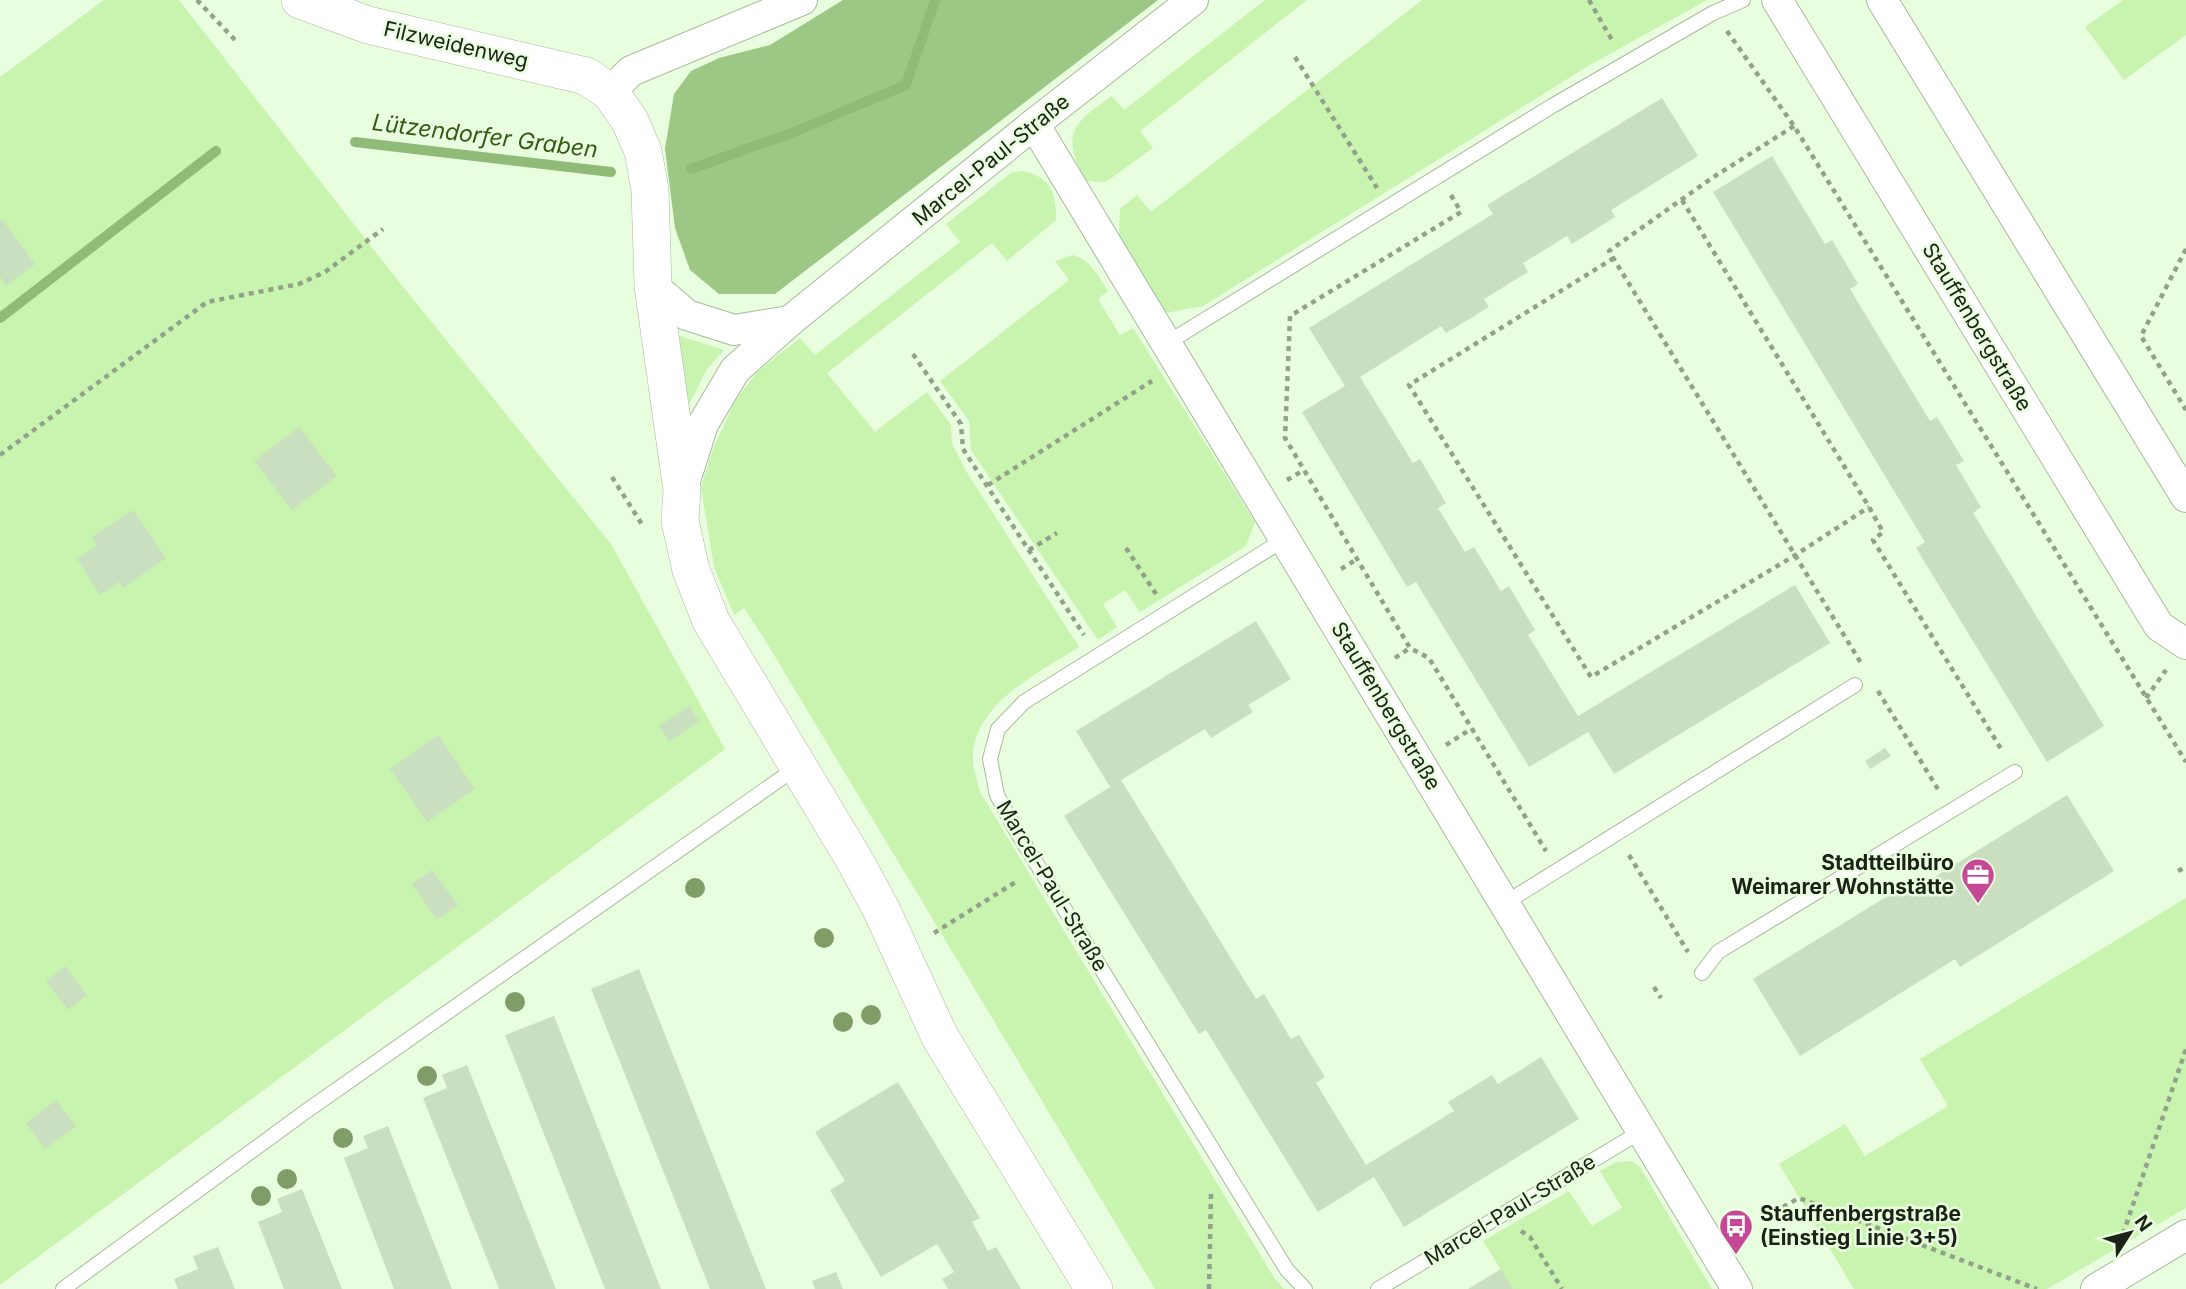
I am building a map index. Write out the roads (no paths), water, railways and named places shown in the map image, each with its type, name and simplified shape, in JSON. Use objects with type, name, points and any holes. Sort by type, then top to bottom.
[{"type":"street","name":"Filzweidenweg","points":[[300,0],[368,25],[586,76],[610,92]]},
{"type":"street","points":[[610,92],[631,71],[802,0]]},
{"type":"street","name":"Marcel-Paul-Straße","points":[[682,490],[703,424],[735,370],[791,320],[1193,0]]},
{"type":"street","name":"Stauffenbergstraße","points":[[1777,0],[2159,626],[2186,644]]},
{"type":"street","points":[[1882,0],[2186,497]]},
{"type":"street","name":"Marcel-Paul-Straße","points":[[610,92],[630,121],[643,151],[650,190],[653,286],[682,490],[680,522],[691,570],[711,621],[855,861],[881,909],[940,1037],[1094,1289]]},
{"type":"street","name":"Stauffenbergstraße","points":[[1034,124],[1737,1289]]},
{"type":"street","name":"Marcel-Paul-Straße","points":[[653,286],[687,315],[734,330],[791,320]]},
{"type":"street","points":[[2096,1289],[2186,1235]]},
{"type":"lane","points":[[1173,353],[1389,206],[1625,64],[1713,13],[1743,0]]},
{"type":"lane","name":"Marcel-Paul-Straße","points":[[1285,539],[1024,702],[998,729],[990,759],[997,795],[1038,867],[1287,1270],[1305,1289]]},
{"type":"lane","points":[[1505,903],[1855,685]]},
{"type":"lane","points":[[63,1289],[230,1165],[797,767]]},
{"type":"lane","points":[[1702,973],[1718,952],[2015,772]]},
{"type":"lane","name":"Marcel-Paul-Straße","points":[[1378,1289],[1642,1131]]},
{"type":"waterway","name":"Lützendorfer Graben","points":[[691,169],[794,132],[906,85],[935,0]]},
{"type":"waterway","name":"Lützendorfer Graben","points":[[355,142],[611,172]]},
{"type":"waterway","name":"Lützendorfer Graben","points":[[0,318],[216,151]]},
{"type":"place","name":"Stadtteilbüro Weimarer Wohnstätte","points":[[1978,905]]},
{"type":"place","name":"Stauffenbergstraße (Einstieg Linie 3+5)","points":[[1736,1256]]}]
